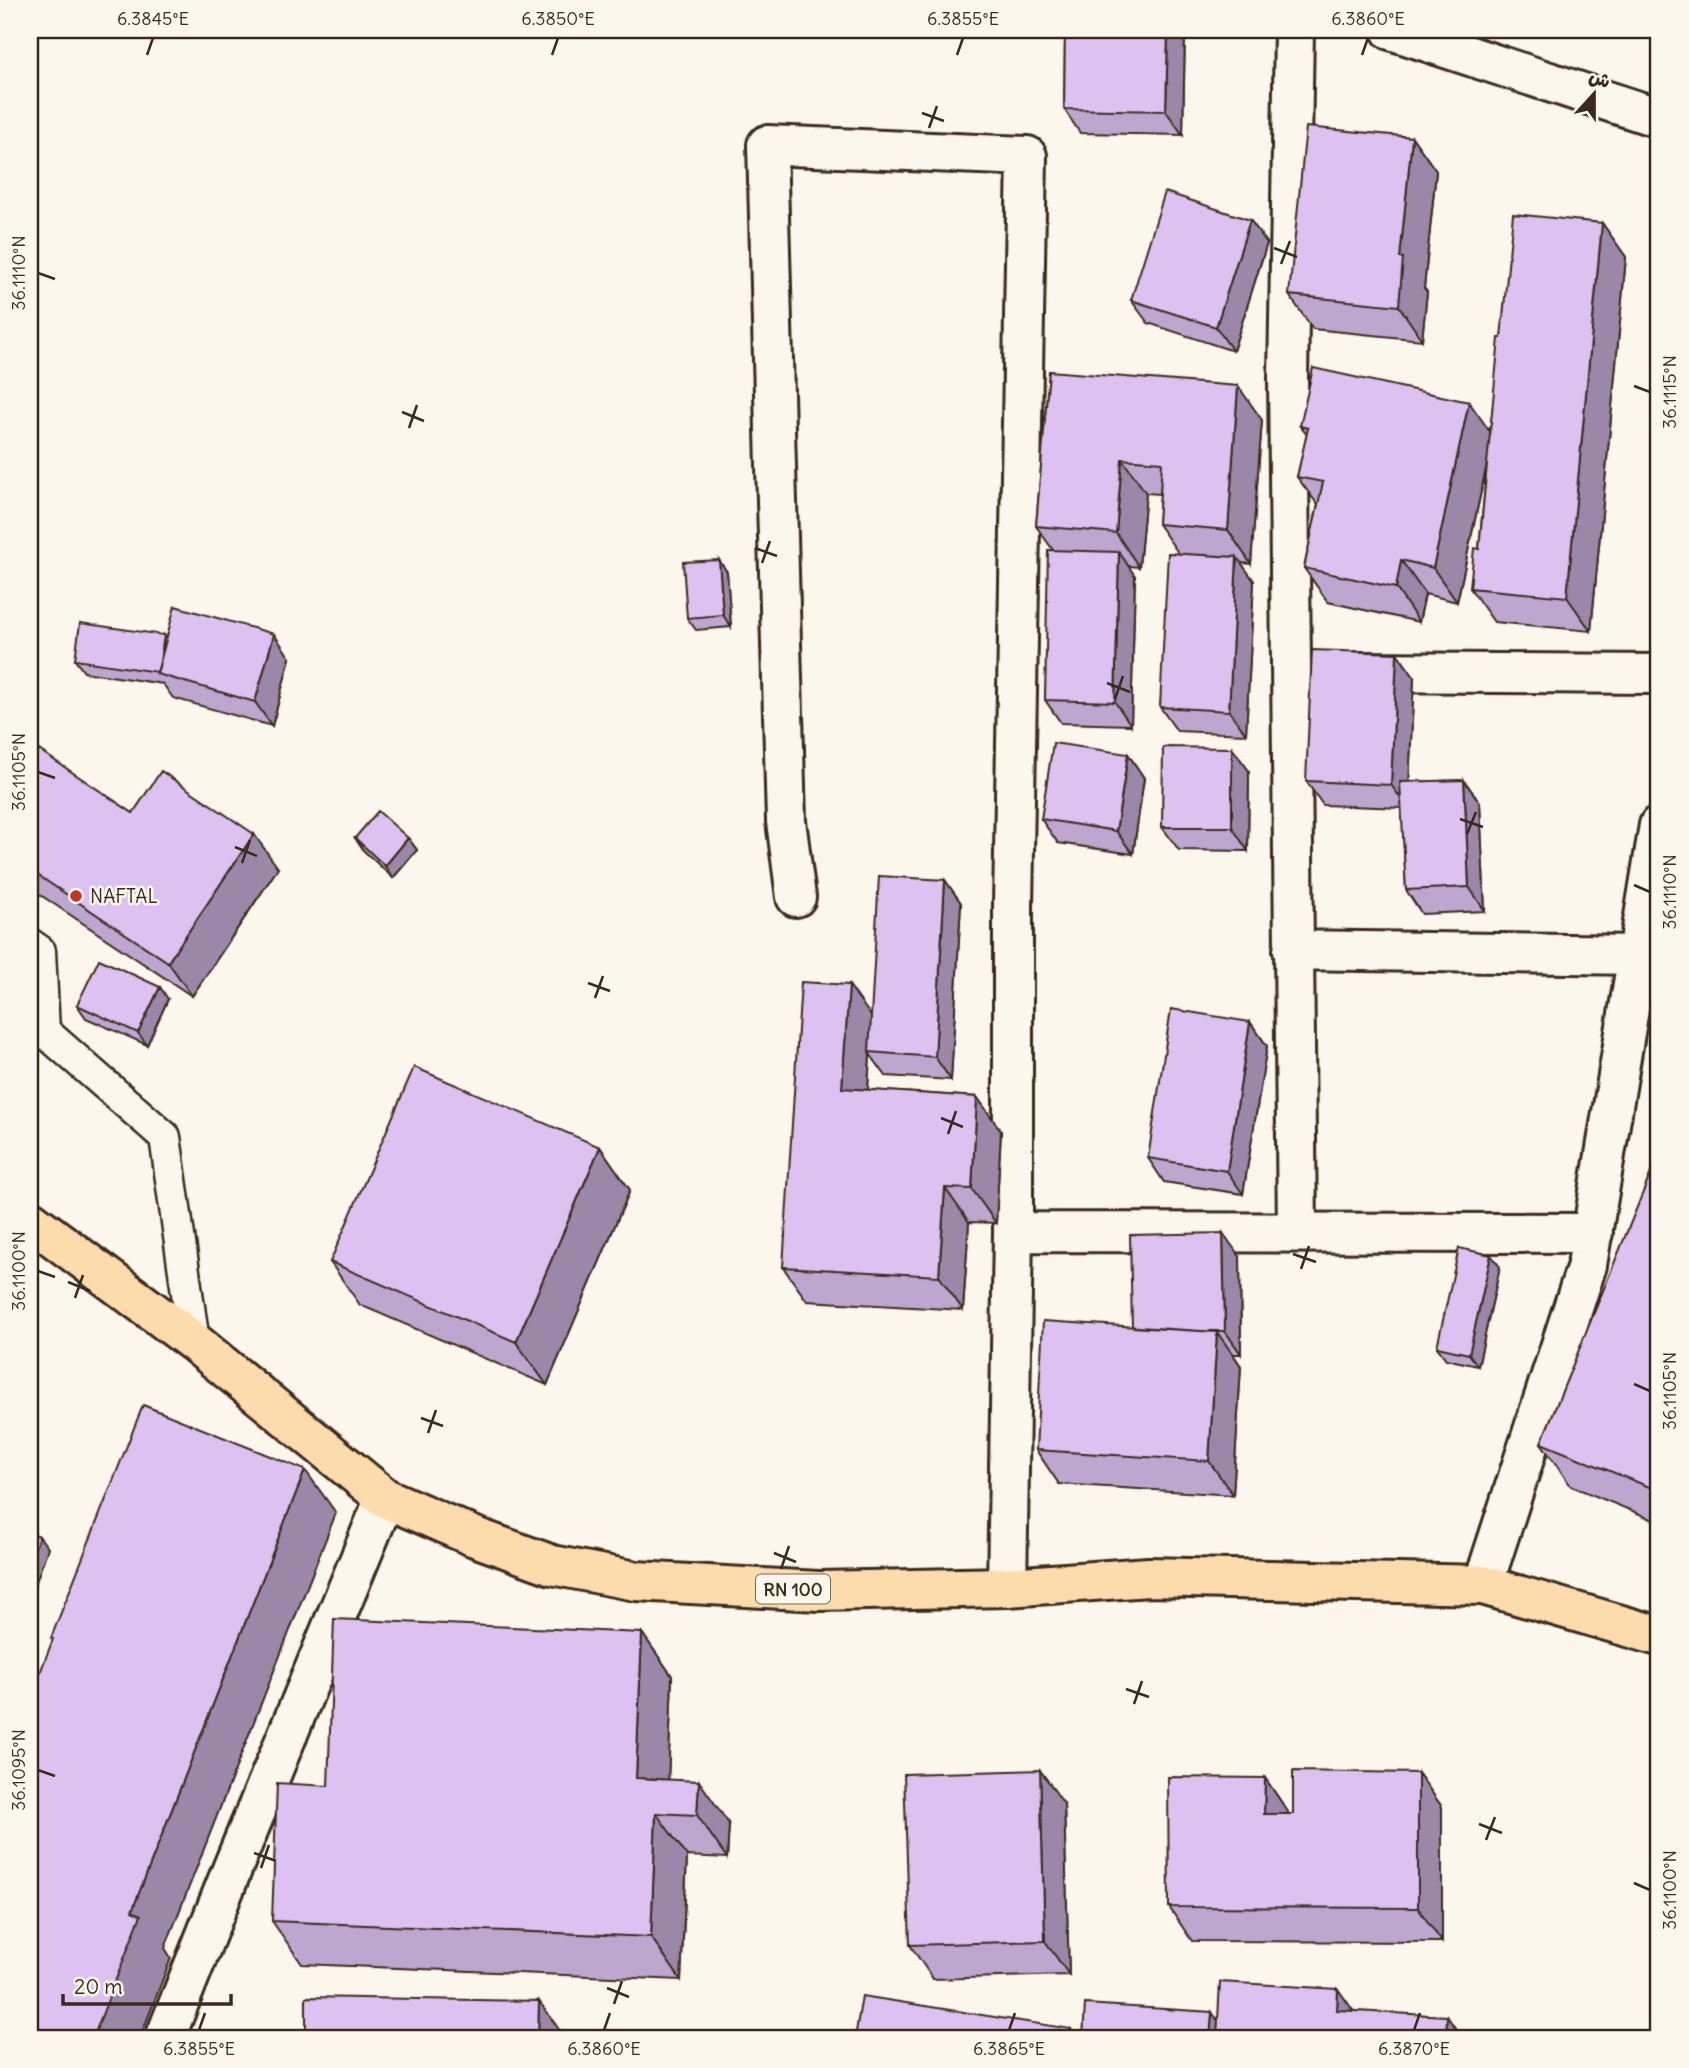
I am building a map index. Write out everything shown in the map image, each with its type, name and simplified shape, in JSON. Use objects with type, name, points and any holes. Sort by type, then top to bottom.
[{"type":"main road","name":"RN 100","points":[[30,1220],[194,1342],[385,1498],[475,1537],[552,1565],[636,1581],[819,1591],[1007,1587],[1149,1577],[1483,1585],[1659,1636]]},
{"type":"street","points":[[1294,30],[1288,378],[1297,1232]]},
{"type":"street","points":[[1391,30],[1659,118]]},
{"type":"street","points":[[796,897],[786,821],[767,145],[1027,156],[1014,892],[1013,1232],[1007,1587]]},
{"type":"street","points":[[1291,672],[1659,674]]},
{"type":"street","points":[[1483,1585],[1587,1265],[1645,1010],[1638,955],[1659,829]]},
{"type":"street","points":[[1293,950],[1638,955]]},
{"type":"street","points":[[1013,1232],[1593,1233]]},
{"type":"street","points":[[165,2038],[385,1498]]},
{"type":"lane","points":[[30,944],[40,951],[44,1031],[165,1137],[194,1342]]},
{"type":"building","points":[[1065,30],[1168,30],[1166,111],[1064,109]]},
{"type":"building","points":[[1306,127],[1412,137],[1400,258],[1403,258],[1399,306],[1289,295]]},
{"type":"building","points":[[1165,192],[1250,220],[1216,327],[1131,300]]},
{"type":"building","points":[[1513,214],[1602,223],[1567,597],[1470,588],[1474,548],[1479,549]]},
{"type":"building","points":[[1313,368],[1469,402],[1433,568],[1401,560],[1396,588],[1304,568],[1323,482],[1297,477],[1308,428],[1300,426]]},
{"type":"building","points":[[1049,371],[1238,386],[1228,530],[1158,524],[1162,462],[1122,459],[1116,533],[1036,526]]},
{"type":"building","points":[[1048,550],[1119,552],[1115,702],[1045,700]]},
{"type":"building","points":[[1168,553],[1237,557],[1229,711],[1160,707]]},
{"type":"building","points":[[719,560],[723,615],[687,618],[683,562]]},
{"type":"building","points":[[175,606],[274,634],[255,702],[157,674]]},
{"type":"building","points":[[80,623],[164,635],[157,672],[75,660]]},
{"type":"building","points":[[1312,650],[1397,653],[1391,785],[1306,781]]},
{"type":"building","points":[[1053,743],[1128,754],[1116,831],[1041,819]]},
{"type":"building","points":[[1163,747],[1232,748],[1232,827],[1162,827]]},
{"type":"building","points":[[39,750],[133,813],[161,771],[254,834],[168,962],[30,870],[30,764]]},
{"type":"building","points":[[1464,780],[1469,887],[1406,890],[1400,782]]},
{"type":"building","points":[[378,811],[408,838],[385,866],[355,838]]},
{"type":"building","points":[[879,876],[945,880],[935,1057],[869,1052]]},
{"type":"building","points":[[99,959],[160,987],[138,1033],[77,1005]]},
{"type":"building","points":[[801,982],[849,985],[842,1088],[977,1097],[972,1189],[945,1188],[939,1276],[783,1267]]},
{"type":"building","points":[[1171,1009],[1250,1022],[1227,1171],[1148,1158]]},
{"type":"building","points":[[414,1067],[600,1147],[516,1342],[330,1262]]},
{"type":"building","points":[[1657,1158],[1659,1159],[1659,1491],[1541,1443]]},
{"type":"building","points":[[1223,1233],[1225,1331],[1132,1327],[1130,1235]]},
{"type":"building","points":[[1459,1248],[1491,1255],[1469,1354],[1437,1347]]},
{"type":"building","points":[[1043,1321],[1217,1332],[1209,1461],[1036,1450]]},
{"type":"building","points":[[143,1405],[305,1470],[132,1911],[141,1915],[93,2038],[30,2038],[30,1699],[53,1639],[51,1638]]},
{"type":"building","points":[[30,1532],[39,1536],[30,1563]]},
{"type":"building","points":[[334,1619],[642,1633],[636,1778],[699,1781],[697,1815],[656,1813],[651,1937],[272,1921],[277,1783],[328,1786]]},
{"type":"building","points":[[1040,1770],[1045,1941],[910,1945],[904,1774]]},
{"type":"building","points":[[1293,1771],[1418,1773],[1418,1908],[1169,1907],[1168,1777],[1265,1778],[1264,1814],[1293,1814]]},
{"type":"building","points":[[1220,1982],[1338,1989],[1337,2010],[1447,2016],[1446,2038],[1217,2038]]},
{"type":"building","points":[[862,1996],[1071,2029],[1070,2038],[855,2038]]},
{"type":"building","points":[[306,1997],[539,2001],[538,2038],[306,2038]]},
{"type":"building","points":[[1085,2004],[1212,2012],[1210,2038],[1083,2038]]},
{"type":"building","points":[[549,2033],[664,2037],[664,2038],[549,2038]]},
{"type":"place","name":"NAFTAL","points":[[76,896]]}]
